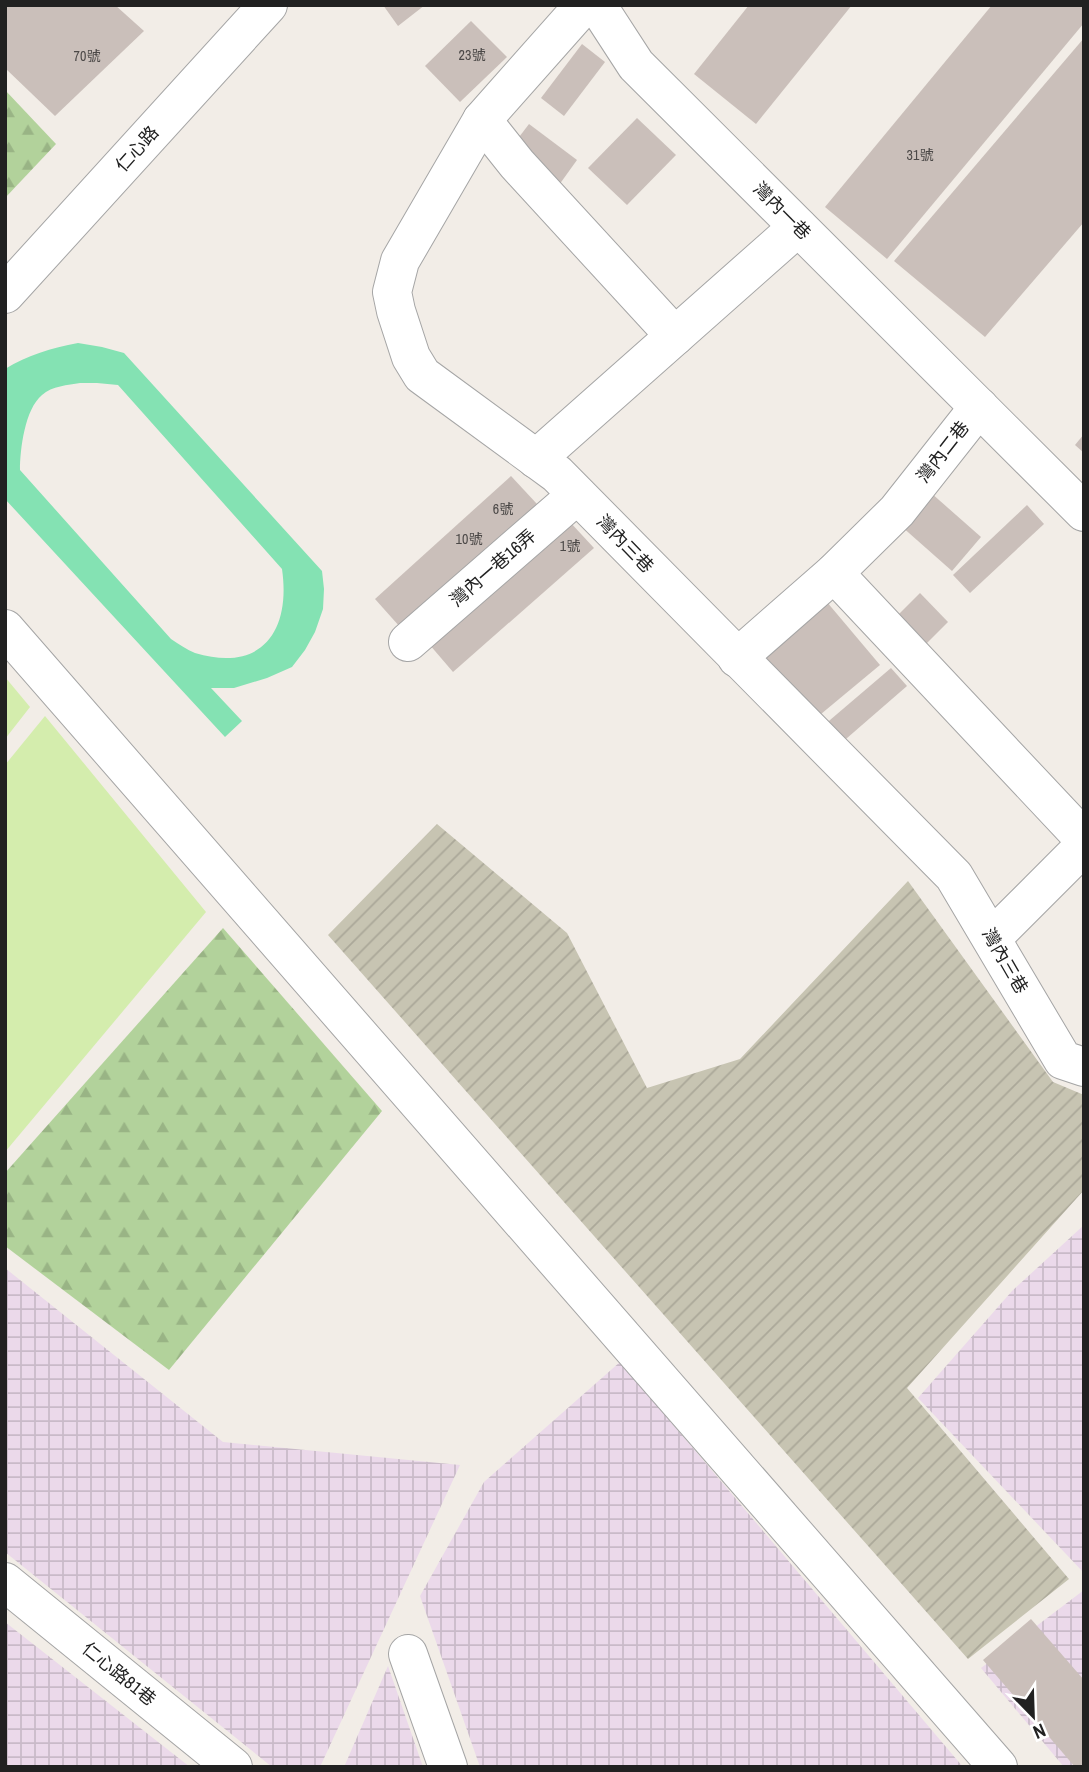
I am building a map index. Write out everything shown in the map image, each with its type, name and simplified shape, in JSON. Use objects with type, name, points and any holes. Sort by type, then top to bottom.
[{"type":"street","name":"仁心路","points":[[5,294],[268,5]]},
{"type":"street","name":"灣內三巷","points":[[584,5],[482,120],[400,261],[392,292],[411,357],[422,375],[557,474],[954,876],[1063,1060],[1084,1067]]},
{"type":"street","name":"灣內一巷","points":[[597,5],[636,65],[979,407]]},
{"type":"street","points":[[482,120],[517,164],[675,336]]},
{"type":"street","points":[[536,459],[798,227]]},
{"type":"street","name":"灣內二巷","points":[[737,658],[834,573],[897,511],[979,407],[1084,512]]},
{"type":"street","name":"灣內一巷16弄","points":[[408,642],[578,495]]},
{"type":"street","points":[[834,573],[1084,839]]},
{"type":"street","points":[[5,629],[998,1767]]},
{"type":"street","points":[[992,938],[1084,846]]},
{"type":"street","name":"仁心路81巷","points":[[5,1582],[233,1767]]},
{"type":"street","points":[[408,1654],[448,1767]]},
{"type":"shaded area","points":[[437,824],[567,933],[647,1088],[740,1059],[908,881],[1053,1082],[1084,1095],[1084,1190],[907,1388],[1069,1579],[968,1659],[328,935]]},
{"type":"shaded area","points":[[1084,1225],[1084,1573],[918,1398],[1012,1291]]},
{"type":"shaded area","points":[[5,1268],[223,1442],[460,1465],[320,1767],[272,1767],[5,1552]]},
{"type":"shaded area","points":[[620,1362],[963,1767],[480,1767],[420,1596],[484,1482]]},
{"type":"shaded area","points":[[1084,1590],[1084,1767],[1064,1767],[981,1668]]},
{"type":"shaded area","points":[[5,1622],[190,1767],[5,1767]]},
{"type":"shaded area","points":[[388,1666],[423,1767],[344,1767]]},
{"type":"green space","points":[[5,90],[56,144],[5,198]]},
{"type":"green space","points":[[78,343],[124,353],[322,571],[323,609],[315,632],[292,667],[234,688],[211,688],[242,721],[225,737],[5,499],[5,369],[31,356]],"holes":[[[97,383],[118,385],[282,569],[282,611],[267,642],[254,652],[238,657],[218,658],[195,653],[171,639],[20,470],[25,430],[36,401],[55,388]]]},
{"type":"green space","points":[[5,677],[30,707],[5,739]]},
{"type":"green space","points":[[45,716],[206,912],[5,1152],[5,765]]},
{"type":"green space","points":[[223,928],[382,1111],[169,1370],[5,1246],[5,1173]]},
{"type":"building","points":[[5,5],[115,5],[144,31],[55,116],[5,68]]},
{"type":"building","points":[[383,5],[425,5],[398,26]]},
{"type":"building","points":[[749,5],[852,5],[756,124],[694,74]]},
{"type":"building","points":[[992,5],[1084,5],[1084,23],[887,259],[825,207]]},
{"type":"building","points":[[471,21],[507,57],[460,102],[425,66]]},
{"type":"building","points":[[1084,38],[1084,222],[985,337],[894,261]]},
{"type":"building","points":[[582,44],[605,62],[564,116],[541,98]]},
{"type":"building","points":[[637,118],[676,155],[627,205],[588,168]]},
{"type":"building","points":[[529,124],[577,160],[559,185],[510,149]]},
{"type":"building","points":[[1084,434],[1084,453],[1075,445]]},
{"type":"building","points":[[511,476],[537,504],[400,627],[375,599]]},
{"type":"building","points":[[922,485],[981,537],[952,571],[892,518]]},
{"type":"building","points":[[1027,505],[1044,524],[970,593],[953,575]]},
{"type":"building","points":[[569,521],[594,548],[453,672],[429,644]]},
{"type":"building","points":[[920,593],[948,622],[918,652],[890,623]]},
{"type":"building","points":[[821,595],[880,665],[815,719],[757,649]]},
{"type":"building","points":[[891,668],[907,686],[839,745],[823,726]]},
{"type":"building","points":[[1031,1619],[1084,1680],[1084,1767],[1075,1767],[983,1660]]}]
